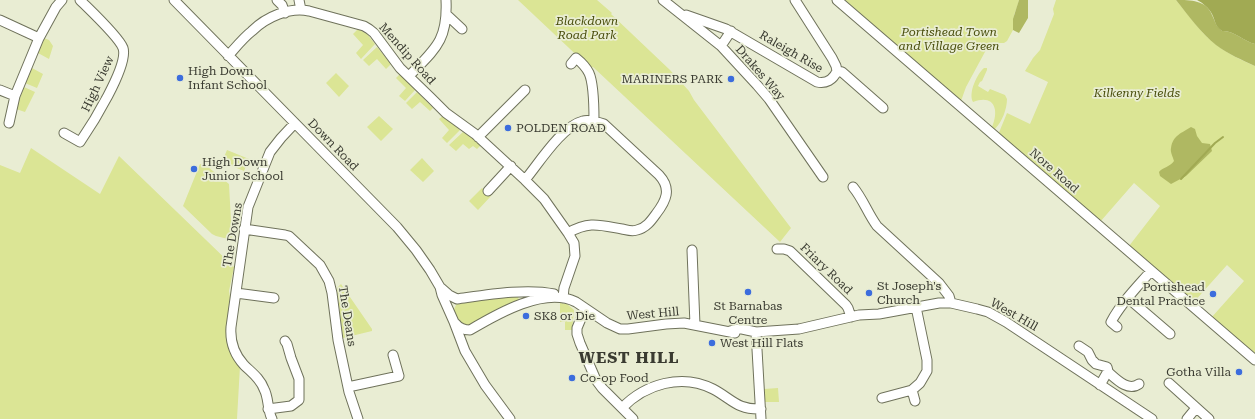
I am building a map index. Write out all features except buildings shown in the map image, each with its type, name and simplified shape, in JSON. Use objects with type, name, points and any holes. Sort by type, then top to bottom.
[{"type":"street","points":[[9,123],[15,96],[40,38],[56,7],[62,0]]},
{"type":"street","name":"High View","points":[[64,133],[84,144],[122,66],[124,54],[123,48],[116,37],[80,0]]},
{"type":"street","name":"Down Road","points":[[174,0],[400,230],[423,259],[440,287],[465,351],[485,385],[510,419]]},
{"type":"street","points":[[277,0],[282,5],[285,13]]},
{"type":"street","points":[[299,0],[301,10]]},
{"type":"street","points":[[409,76],[438,44],[444,30],[447,15],[446,0]]},
{"type":"street","name":"Drakes Way","points":[[663,0],[720,46],[766,95],[823,177]]},
{"type":"street","name":"Raleigh Rise","points":[[677,12],[731,31],[815,81],[822,83],[828,82],[837,71],[836,66],[795,0]]},
{"type":"street","name":"Nore Road","points":[[837,0],[1255,360]]},
{"type":"street","name":"Mendip Road","points":[[228,56],[257,26],[272,17],[285,13],[301,10],[364,26],[369,29],[409,76],[446,113],[478,137],[511,166],[542,197],[568,233],[574,244],[575,253],[562,297]]},
{"type":"street","points":[[447,15],[462,29]]},
{"type":"street","points":[[0,20],[40,38]]},
{"type":"street","points":[[720,46],[731,31]]},
{"type":"street","points":[[571,64],[576,58],[589,74],[591,81],[594,122]]},
{"type":"street","name":"Raleigh Rise","points":[[837,71],[842,72],[883,108]]},
{"type":"street","points":[[478,137],[525,89]]},
{"type":"street","points":[[0,90],[15,96]]},
{"type":"street","points":[[525,180],[556,140],[574,125],[583,121],[601,123],[605,125],[661,176],[666,186],[666,197],[663,205],[649,223],[640,229],[633,231],[603,226],[585,225],[568,233]]},
{"type":"street","name":"The Downs","points":[[272,419],[268,409],[264,387],[241,362],[233,346],[231,331],[244,229],[250,201],[270,152],[295,123]]},
{"type":"street","points":[[488,191],[511,166]]},
{"type":"street","points":[[850,199],[856,190],[871,217],[878,226],[939,283],[949,296],[950,303]]},
{"type":"street","name":"The Deans","points":[[244,229],[288,236],[296,242],[324,271],[330,280],[338,340],[352,403],[358,419]]},
{"type":"street","name":"Friary Road","points":[[777,249],[790,251],[846,305],[851,317]]},
{"type":"street","points":[[692,250],[695,325]]},
{"type":"street","points":[[1116,327],[1111,322],[1116,314],[1151,271]]},
{"type":"street","points":[[440,287],[446,294],[457,299],[452,307],[453,320],[461,328],[470,330]]},
{"type":"street","points":[[525,292],[526,302]]},
{"type":"street","name":"West Hill","points":[[457,299],[525,292],[546,293],[576,302],[610,325],[624,329],[678,323],[730,331],[737,334],[799,329],[851,317],[939,303],[950,303],[977,309],[996,316],[1152,419]]},
{"type":"street","points":[[236,293],[274,298]]},
{"type":"street","points":[[465,351],[464,341],[470,330],[504,311],[526,302],[562,297]]},
{"type":"street","points":[[1128,298],[1170,334]]},
{"type":"street","points":[[882,398],[912,390],[922,381],[927,371],[928,364],[916,307]]},
{"type":"street","points":[[585,309],[577,328],[577,334],[596,380],[602,388],[634,419]]},
{"type":"street","points":[[752,332],[761,419]]},
{"type":"street","points":[[268,409],[297,404],[299,400],[300,381],[291,358],[288,343]]},
{"type":"street","points":[[1079,346],[1087,352],[1096,364],[1108,367],[1108,372],[1100,384]]},
{"type":"street","points":[[348,387],[400,380],[393,355]]},
{"type":"street","points":[[1108,372],[1128,386],[1135,387],[1139,384]]},
{"type":"street","points":[[622,408],[635,396],[650,388],[680,382],[708,387],[743,408],[761,409]]},
{"type":"street","points":[[1173,385],[1209,419]]},
{"type":"street","points":[[912,390],[915,401]]},
{"type":"street","points":[[1187,419],[1196,408]]},
{"type":"green space","name":"Blackdown Road Park","points":[[518,0],[597,0],[612,13],[611,14],[670,70],[689,91],[694,100],[791,228],[780,242],[593,67],[590,68]]},
{"type":"green space","name":"Portishead Town and Village Green","points":[[845,0],[1019,0],[1014,15],[1013,30],[1007,41],[1004,43],[996,43],[986,50],[966,87],[961,101]]},
{"type":"green space","name":"Kilkenny Fields","points":[[1056,0],[1176,0],[1199,28],[1214,43],[1239,59],[1255,66],[1255,356],[1211,318],[1244,281],[1227,265],[1193,303],[1188,296],[1129,246],[1160,206],[1134,183],[1100,222],[998,135],[1007,113],[1030,124],[1048,82],[1025,71],[1040,50],[1054,14],[1053,9]]},
{"type":"green space","points":[[358,29],[367,34],[375,44],[361,59],[356,53],[363,45],[353,34]]},
{"type":"green space","points":[[44,38],[49,40],[53,46],[49,59],[38,53]]},
{"type":"green space","points":[[377,47],[391,64],[386,69],[377,59],[369,66],[363,60]]},
{"type":"green space","points":[[32,68],[43,74],[37,88],[25,83]]},
{"type":"green space","points":[[984,68],[987,68],[987,70],[978,86],[988,92],[990,89],[1005,95],[1007,99],[1004,115],[995,129],[992,127],[995,114],[993,104],[986,100],[973,102],[972,98],[972,89],[974,84]]},
{"type":"green space","points":[[336,73],[349,86],[339,97],[326,83]]},
{"type":"green space","points":[[400,74],[415,90],[405,101],[399,96],[406,88],[396,78]]},
{"type":"green space","points":[[24,87],[35,92],[25,112],[16,109]]},
{"type":"green space","points":[[417,92],[433,108],[430,111],[420,102],[412,109],[406,103]]},
{"type":"green space","points":[[379,116],[393,129],[381,141],[367,127]]},
{"type":"green space","points":[[443,116],[460,130],[447,143],[442,138],[449,130],[439,119]]},
{"type":"green space","points":[[463,132],[482,144],[477,149],[473,146],[469,149],[463,144],[456,151],[449,145]]},
{"type":"green space","points":[[31,148],[100,194],[119,156],[234,267],[229,291],[230,297],[227,333],[230,351],[240,366],[237,419],[0,419],[0,165],[20,173]]},
{"type":"green space","points":[[227,150],[249,159],[244,171],[222,162]]},
{"type":"green space","points":[[422,158],[434,171],[423,182],[410,170]]},
{"type":"green space","points":[[200,164],[208,167],[229,184],[232,240],[212,234],[183,206]]},
{"type":"green space","points":[[482,188],[491,196],[478,210],[469,201]]},
{"type":"green space","points":[[341,284],[372,331],[343,338],[337,288]]},
{"type":"green space","points":[[505,295],[506,298],[509,298],[509,296],[518,296],[519,301],[469,327],[459,323],[453,312],[458,302]]},
{"type":"green space","points":[[560,303],[567,304],[574,310],[572,330],[565,330],[565,322],[560,322]]},
{"type":"green space","points":[[778,388],[779,402],[765,402],[764,389]]},
{"type":"shaded area","points":[[1019,0],[1028,0],[1028,18],[1019,33],[1013,30],[1013,19]]},
{"type":"shaded area","points":[[1176,0],[1197,2],[1206,6],[1222,31],[1231,32],[1246,41],[1255,44],[1255,66],[1230,54],[1210,40]]},
{"type":"shaded area","points":[[1197,0],[1255,0],[1255,44],[1246,41],[1231,32],[1222,31],[1219,29],[1209,10],[1204,4]]},
{"type":"shaded area","points":[[1191,127],[1195,129],[1197,136],[1202,143],[1210,144],[1212,151],[1186,176],[1171,184],[1160,176],[1159,172],[1171,165],[1174,161],[1171,150],[1172,144],[1176,137]]},
{"type":"waterway","points":[[1181,179],[1215,143],[1223,137]]},
{"type":"place","name":"High Down Infant School","points":[[180,78]]},
{"type":"place","name":"MARINERS PARK","points":[[731,79]]},
{"type":"place","name":"POLDEN ROAD","points":[[508,128]]},
{"type":"place","name":"High Down Junior School","points":[[194,169]]},
{"type":"place","name":"St Barnabas Centre","points":[[748,292]]},
{"type":"place","name":"St Joseph's Church","points":[[869,293]]},
{"type":"place","name":"Portishead Dental Practice","points":[[1213,294]]},
{"type":"place","name":"SK8 or Die","points":[[526,316]]},
{"type":"place","name":"West Hill Flats","points":[[712,343]]},
{"type":"place","name":"Gotha Villa","points":[[1239,372]]},
{"type":"place","name":"Co-op Food","points":[[572,378]]},
{"type":"district","name":"WEST HILL","points":[[629,358]]}]
